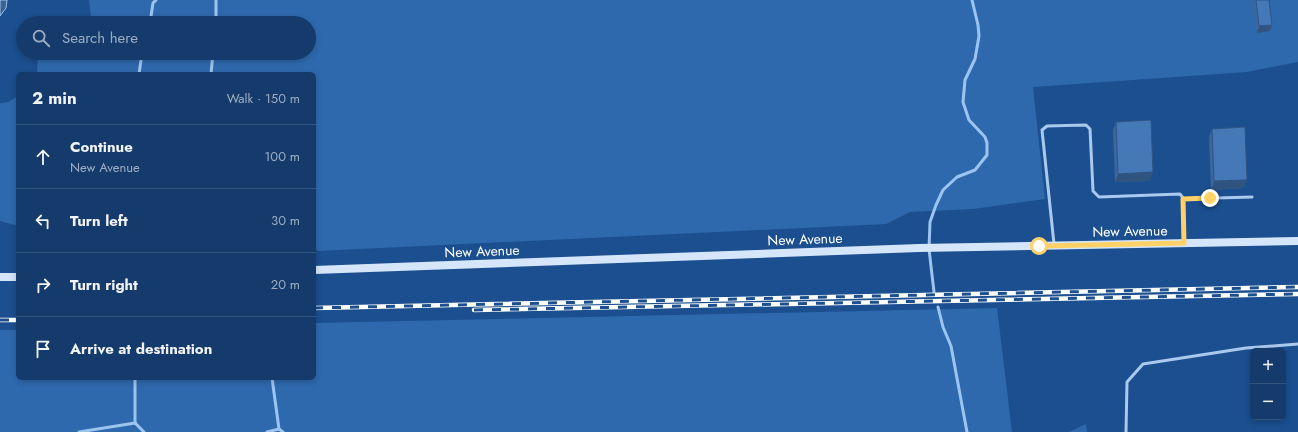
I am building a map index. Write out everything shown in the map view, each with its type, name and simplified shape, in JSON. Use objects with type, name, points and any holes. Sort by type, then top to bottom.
[{"type":"main road","name":"New Avenue","points":[[316,270],[923,248],[1298,241]]},
{"type":"main road","points":[[0,277],[16,277]]},
{"type":"lane","points":[[1054,246],[1042,130],[1047,126],[1086,125],[1090,129],[1093,191],[1099,197],[1180,194],[1183,199],[1184,243]]},
{"type":"lane","points":[[1183,199],[1252,197]]},
{"type":"lane","points":[[1126,432],[1127,382],[1143,364],[1246,348],[1298,344]]},
{"type":"shaded area","points":[[0,0],[7,0],[6,8],[0,16]]},
{"type":"shaded area","points":[[89,0],[1298,0],[1298,62],[1247,72],[1033,87],[1045,199],[973,209],[910,212],[886,224],[318,251],[316,249],[316,72],[37,72],[38,60],[316,60],[316,16],[91,16]]},
{"type":"shaded area","points":[[16,97],[16,225],[0,221],[0,103],[8,102]]},
{"type":"shaded area","points":[[997,308],[1012,432],[0,432],[0,330],[16,330],[16,380],[316,380],[316,323]]},
{"type":"shaded area","points":[[1086,424],[1087,432],[1069,432]]},
{"type":"building","points":[[1256,0],[1269,0],[1272,25],[1259,26]]},
{"type":"building","points":[[1151,120],[1153,172],[1118,174],[1116,122]]},
{"type":"building","points":[[1245,127],[1247,180],[1214,181],[1212,129]]},
{"type":"waterway","points":[[151,16],[153,3],[156,0]]},
{"type":"waterway","points":[[216,0],[216,16]]},
{"type":"waterway","points":[[934,292],[929,249],[930,222],[936,205],[943,190],[957,177],[975,170],[987,155],[987,143],[985,137],[969,120],[963,102],[965,80],[975,59],[979,36],[972,0]]},
{"type":"waterway","points":[[139,72],[141,60]]},
{"type":"waterway","points":[[211,72],[212,60]]},
{"type":"waterway","points":[[938,307],[943,327],[951,346],[967,432]]},
{"type":"waterway","points":[[135,380],[135,423]]},
{"type":"waterway","points":[[272,380],[279,429],[283,432]]},
{"type":"waterway","points":[[135,423],[144,432]]},
{"type":"waterway","points":[[79,432],[135,423]]},
{"type":"waterway","points":[[267,432],[279,429]]},
{"type":"railway","points":[[316,308],[1298,287]]},
{"type":"railway","points":[[474,310],[1298,294]]},
{"type":"railway","points":[[0,320],[16,320]]},
{"type":"route","points":[[1039,246],[1184,243],[1183,199],[1210,198]]}]
